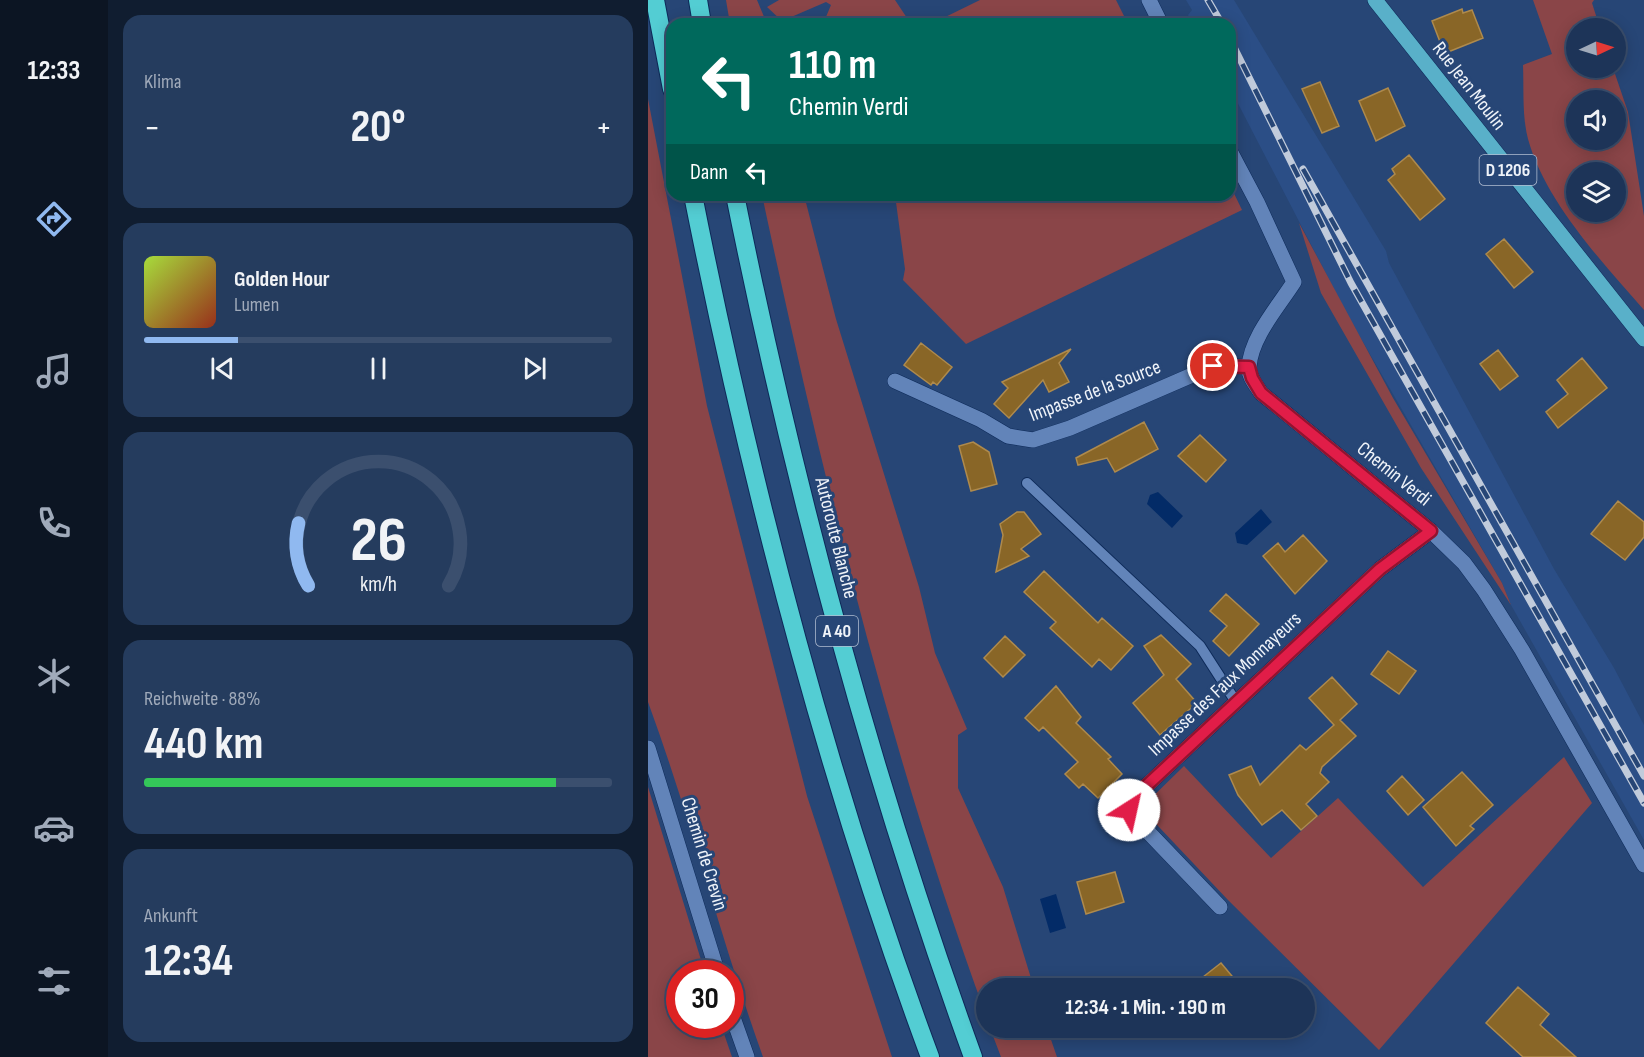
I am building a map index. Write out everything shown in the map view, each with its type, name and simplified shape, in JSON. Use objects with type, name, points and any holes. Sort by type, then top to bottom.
[{"type":"highway","points":[[656,0],[666,56]]},
{"type":"highway","points":[[698,0],[701,18]]},
{"type":"highway","name":"A 40","points":[[694,201],[738,407],[807,680],[877,905],[930,1057]]},
{"type":"highway","name":"Autoroute Blanche","points":[[736,201],[784,422],[847,669],[914,889],[973,1057]]},
{"type":"main road","name":"Rue Jean Moulin","points":[[1375,0],[1644,339]]},
{"type":"street","points":[[1149,0],[1158,18]]},
{"type":"street","points":[[1236,163],[1257,202],[1294,282],[1255,344],[1249,367]]},
{"type":"street","name":"Impasse de la Source","points":[[895,381],[981,420],[1008,436],[1033,440],[1070,428],[1213,366],[1249,367]]},
{"type":"street","name":"Chemin Verdi","points":[[1249,367],[1252,378],[1261,393],[1431,531],[1464,563],[1522,650],[1644,865]]},
{"type":"street","name":"Impasse des Faux Monnayeurs","points":[[1220,907],[1131,814],[1128,806],[1380,569],[1431,531]]},
{"type":"street","name":"Chemin de Crevin","points":[[648,748],[714,960]]},
{"type":"street","points":[[740,1038],[747,1057]]},
{"type":"lane","points":[[1027,483],[1200,646],[1236,702]]},
{"type":"shaded area","points":[[726,0],[757,0],[764,18],[729,18]]},
{"type":"shaded area","points":[[779,0],[895,0],[907,18],[826,18],[831,5],[826,2],[789,18],[779,18],[767,7]]},
{"type":"shaded area","points":[[980,0],[1116,0],[1125,18],[943,18]]},
{"type":"shaded area","points":[[1186,0],[1234,0],[1386,251],[1389,263],[1554,569],[1614,668],[1644,725],[1644,840],[1511,605],[1502,583],[1348,316],[1236,100],[1236,18],[1190,18],[1188,15],[1192,10]]},
{"type":"shaded area","points":[[1533,0],[1594,0],[1592,3],[1597,18],[1566,18],[1566,78],[1616,78],[1620,90],[1566,90],[1566,150],[1626,150],[1626,106],[1644,216],[1644,310],[1571,222],[1626,222],[1626,162],[1566,162],[1566,215],[1547,185],[1528,139],[1523,65],[1552,54]]},
{"type":"shaded area","points":[[648,99],[707,406],[807,796],[892,1057],[763,1057],[744,1001],[744,960],[730,960],[664,746],[648,702]]},
{"type":"shaded area","points":[[1236,198],[1242,210],[966,344],[903,280],[905,269],[896,201],[1236,201]]},
{"type":"shaded area","points":[[763,201],[806,201],[836,319],[919,587],[935,653],[967,729],[958,735],[958,788],[1003,887],[1031,978],[976,978],[976,987],[951,917],[888,713],[833,508]]},
{"type":"shaded area","points":[[1299,223],[1393,398],[1502,583],[1511,605],[1421,468],[1321,293]]},
{"type":"shaded area","points":[[1158,492],[1183,516],[1172,528],[1147,504],[1150,495]]},
{"type":"shaded area","points":[[1261,509],[1272,522],[1247,545],[1237,543],[1235,533]]},
{"type":"shaded area","points":[[1564,757],[1592,803],[1379,1050],[1315,986],[1315,978],[1307,978],[1228,900],[1141,808],[1184,766],[1271,858],[1338,798],[1423,887]]},
{"type":"shaded area","points":[[648,787],[701,960],[666,960],[666,1038],[725,1038],[732,1057],[648,1057]]},
{"type":"shaded area","points":[[1056,894],[1066,928],[1050,933],[1040,899]]},
{"type":"shaded area","points":[[994,1038],[1050,1038],[1057,1057],[1001,1057]]},
{"type":"building","points":[[1462,9],[1463,13],[1472,10],[1483,38],[1448,52],[1445,46],[1442,47],[1432,21]]},
{"type":"building","points":[[1320,82],[1339,126],[1322,133],[1302,89]]},
{"type":"building","points":[[1388,88],[1405,126],[1376,141],[1359,101]]},
{"type":"building","points":[[1409,155],[1445,199],[1420,220],[1388,180],[1395,174],[1392,169]]},
{"type":"building","points":[[1504,239],[1533,272],[1514,288],[1486,254]]},
{"type":"building","points":[[921,343],[952,367],[937,385],[933,382],[931,385],[904,365]]},
{"type":"building","points":[[1071,349],[1059,363],[1069,382],[1049,392],[1043,380],[1009,418],[994,404],[1008,388],[1002,382]]},
{"type":"building","points":[[1498,350],[1518,376],[1500,390],[1480,364]]},
{"type":"building","points":[[1582,358],[1607,388],[1558,428],[1546,412],[1568,394],[1557,380]]},
{"type":"building","points":[[1144,422],[1158,449],[1115,472],[1107,458],[1078,465],[1076,458]]},
{"type":"building","points":[[1200,435],[1226,460],[1206,482],[1178,456]]},
{"type":"building","points":[[973,442],[989,452],[997,484],[971,491],[959,446]]},
{"type":"building","points":[[1618,501],[1644,522],[1644,537],[1625,560],[1591,534]]},
{"type":"building","points":[[1017,512],[1024,512],[1041,534],[1021,549],[1029,556],[996,572],[1003,535],[1000,524]]},
{"type":"building","points":[[1303,535],[1327,561],[1295,594],[1263,556],[1278,543],[1285,552]]},
{"type":"building","points":[[1044,571],[1098,623],[1102,618],[1133,646],[1111,670],[1099,659],[1092,667],[1050,628],[1056,622],[1024,592]]},
{"type":"building","points":[[1226,594],[1259,624],[1229,656],[1213,641],[1227,626],[1210,611]]},
{"type":"building","points":[[1161,635],[1191,664],[1176,679],[1197,703],[1160,735],[1133,703],[1164,675],[1144,646]]},
{"type":"building","points":[[1005,636],[1025,655],[1003,677],[984,658]]},
{"type":"building","points":[[1388,651],[1416,671],[1399,694],[1371,674]]},
{"type":"building","points":[[1332,677],[1357,704],[1340,720],[1356,736],[1322,767],[1320,773],[1329,782],[1306,804],[1317,816],[1301,830],[1282,810],[1262,825],[1238,795],[1229,775],[1251,766],[1260,785],[1300,745],[1306,750],[1334,725],[1309,698]]},
{"type":"building","points":[[1056,686],[1081,717],[1076,723],[1111,757],[1108,759],[1122,774],[1098,798],[1083,784],[1079,788],[1065,774],[1078,762],[1043,727],[1039,731],[1025,718]]},
{"type":"building","points":[[1462,772],[1493,805],[1470,826],[1474,829],[1456,846],[1423,807]]},
{"type":"building","points":[[1402,776],[1424,800],[1408,815],[1387,791]]},
{"type":"building","points":[[1115,872],[1124,902],[1086,914],[1077,882]]},
{"type":"building","points":[[1221,963],[1234,978],[1202,978]]},
{"type":"building","points":[[1518,987],[1549,1014],[1540,1025],[1576,1057],[1523,1057],[1486,1023]]},
{"type":"railway","points":[[1208,0],[1218,18]]},
{"type":"railway","points":[[1236,51],[1351,283],[1644,803]]},
{"type":"railway","points":[[1303,169],[1644,776]]},
{"type":"route","points":[[1129,810],[1130,801],[1236,702],[1380,569],[1431,531],[1261,393],[1252,378],[1249,367],[1213,366]]}]
